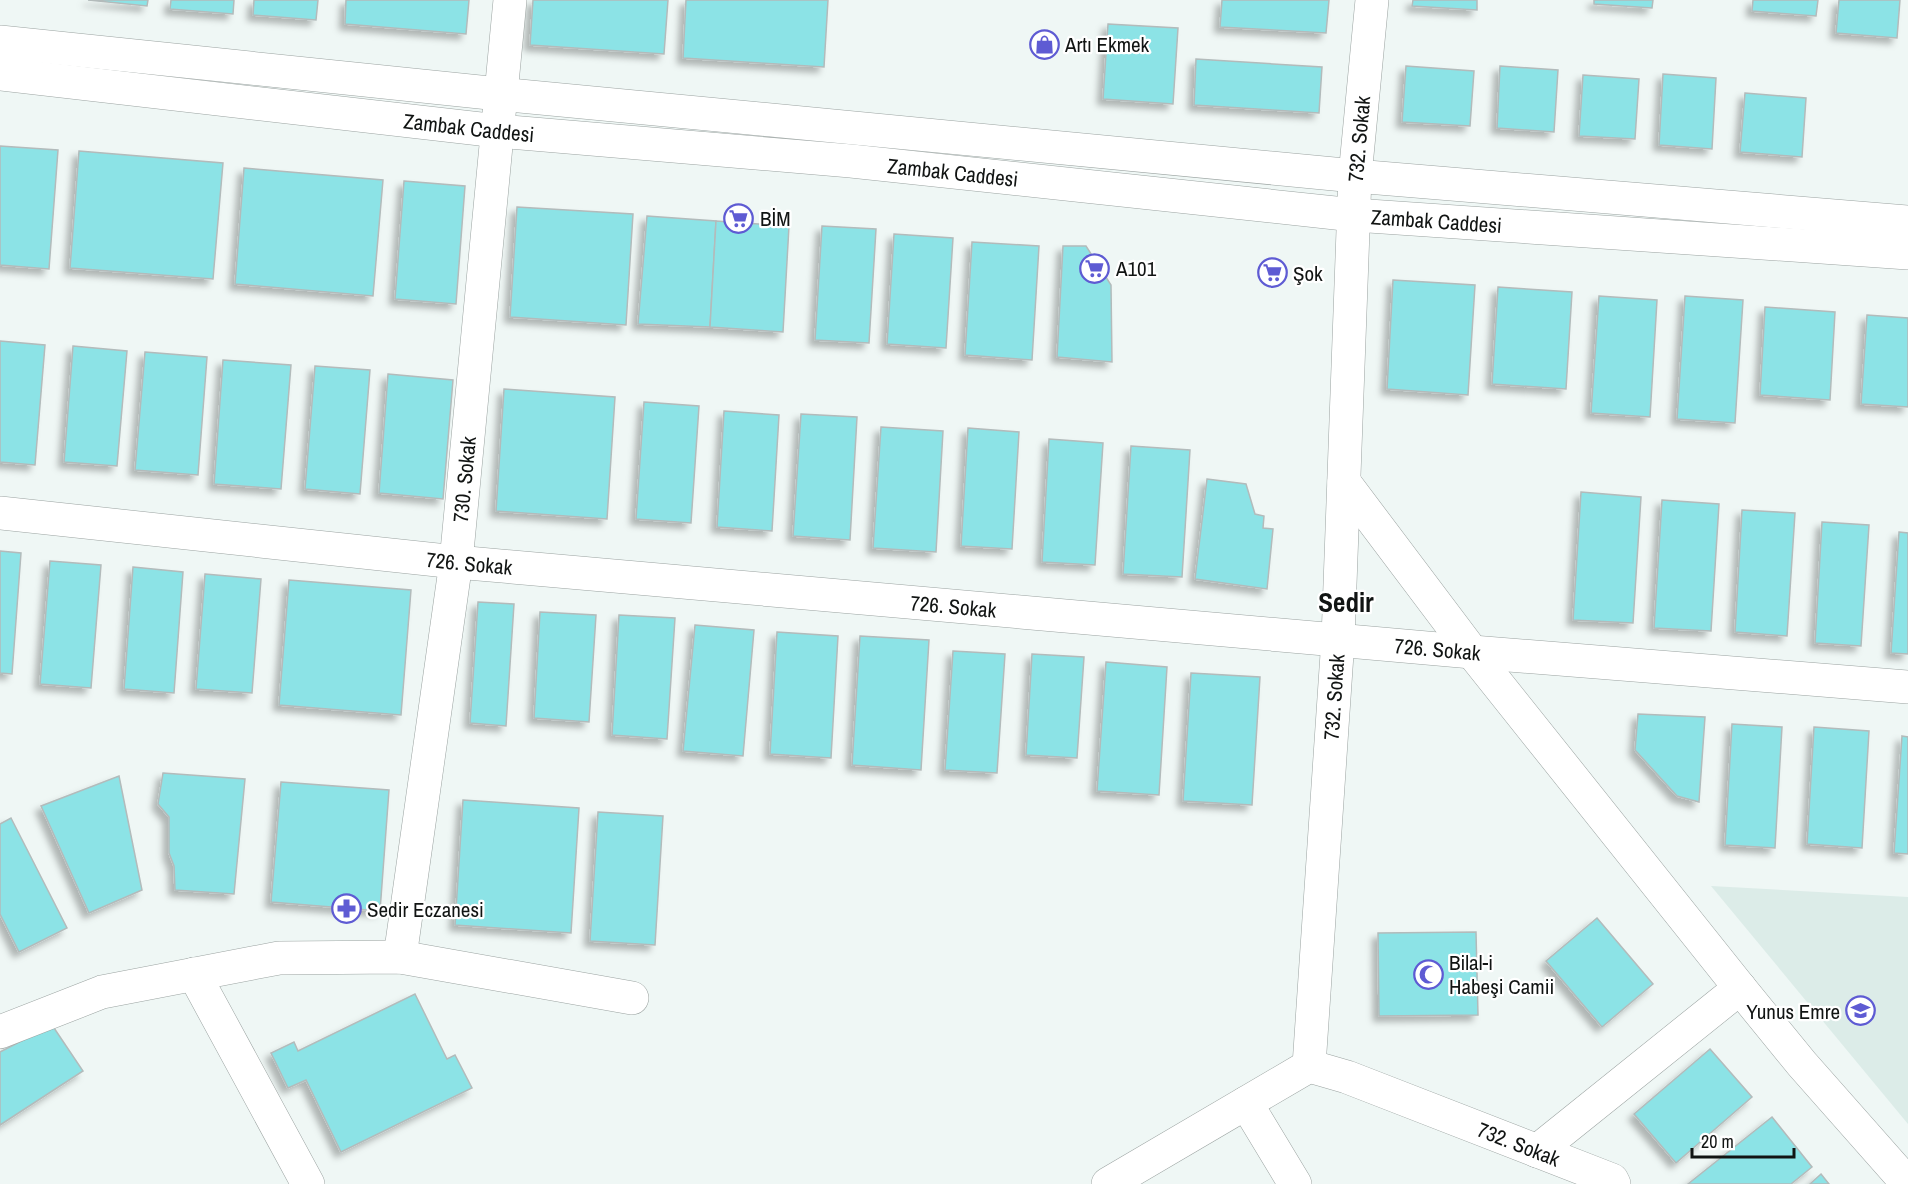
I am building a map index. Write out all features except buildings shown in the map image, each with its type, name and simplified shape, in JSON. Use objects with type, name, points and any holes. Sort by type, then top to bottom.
[{"type":"street","name":"730. Sokak","points":[[400,957],[456,562],[498,131],[499,94],[510,0]]},
{"type":"street","name":"732. Sokak","points":[[1372,0],[1355,176],[1338,639],[1309,1066],[1347,1077],[1612,1180],[1614,1184]]},
{"type":"street","name":"Zambak Caddesi","points":[[0,42],[499,94],[1355,176],[1908,222]]},
{"type":"street","name":"Zambak Caddesi","points":[[0,74],[498,131],[851,161],[1354,215],[1908,253]]},
{"type":"street","points":[[1344,482],[1472,652],[1740,988],[1802,1064],[1908,1184]]},
{"type":"street","name":"726. Sokak","points":[[0,513],[456,562],[1472,652],[1908,687]]},
{"type":"street","points":[[0,1032],[102,992],[279,958],[400,957],[632,998]]},
{"type":"street","points":[[194,974],[308,1184]]},
{"type":"street","points":[[1537,1151],[1740,988]]},
{"type":"street","points":[[1108,1184],[1309,1066]]},
{"type":"street","points":[[1246,1103],[1295,1184]]},
{"type":"shaded area","name":"Yunus Emre","points":[[1711,886],[1908,897],[1908,1124]]},
{"type":"place","name":"Artı Ekmek","points":[[1044,44]]},
{"type":"place","name":"BİM","points":[[739,218]]},
{"type":"place","name":"A101","points":[[1095,268]]},
{"type":"place","name":"Şok","points":[[1272,273]]},
{"type":"place","name":"Sedir Eczanesi","points":[[346,909]]},
{"type":"place","name":"Bilal-i Habeşi Camii","points":[[1428,974]]},
{"type":"place","name":"Yunus Emre","points":[[1861,1011]]},
{"type":"district","name":"Sedir","points":[[1346,602]]}]
